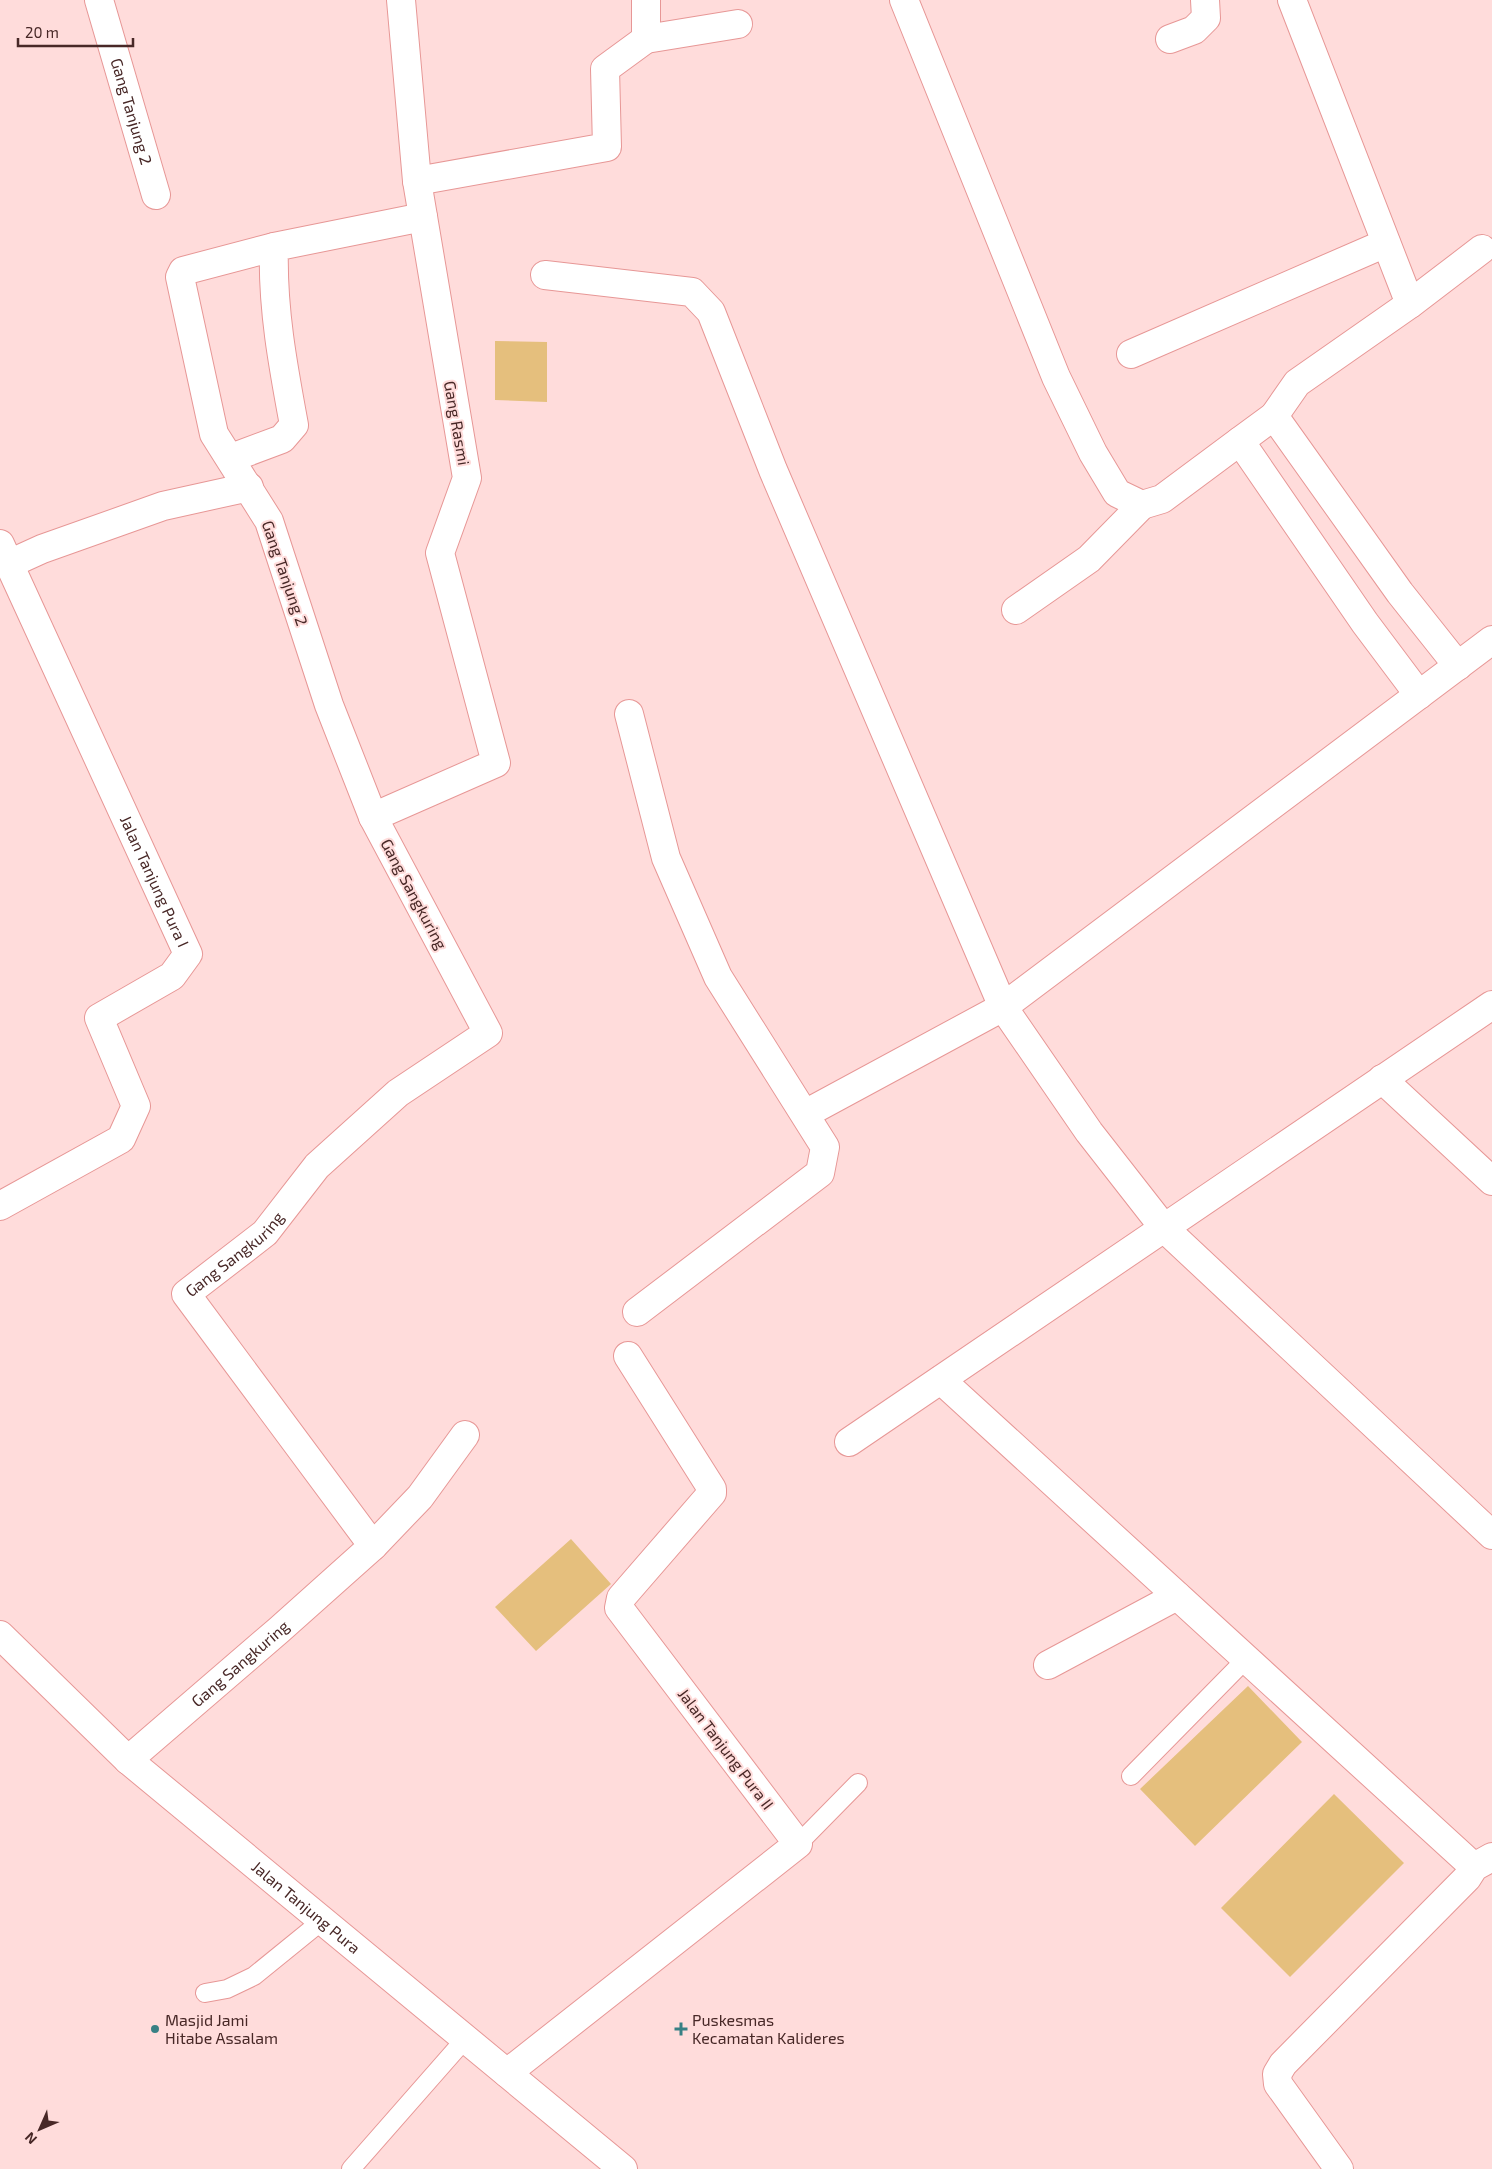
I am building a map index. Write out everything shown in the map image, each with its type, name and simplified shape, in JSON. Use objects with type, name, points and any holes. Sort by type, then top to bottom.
[{"type":"street","name":"Gang Tanjung 2","points":[[99,0],[156,195]]},
{"type":"street","name":"Gang Rasmi","points":[[373,817],[496,763],[440,553],[467,478],[416,181],[401,0]]},
{"type":"street","points":[[646,0],[646,39]]},
{"type":"street","points":[[904,0],[1056,378],[1093,453],[1116,493],[1142,505]]},
{"type":"street","points":[[1170,39],[1194,30],[1206,18],[1205,0]]},
{"type":"street","points":[[1292,0],[1410,304]]},
{"type":"street","points":[[416,181],[607,147],[606,69],[646,39],[738,24]]},
{"type":"street","points":[[231,458],[282,439],[294,425],[285,377],[273,282],[274,248],[423,217]]},
{"type":"street","points":[[1131,354],[1386,243]]},
{"type":"street","name":"Gang Tanjung 2","points":[[274,248],[183,271],[180,277],[214,434],[231,458],[269,521],[329,705],[373,817]]},
{"type":"street","points":[[1016,610],[1089,559],[1142,505],[1162,499],[1274,416],[1296,383],[1410,304],[1482,249]]},
{"type":"street","points":[[545,275],[692,292],[711,312],[773,470],[1003,1007],[1089,1132],[1164,1228],[1492,1535]]},
{"type":"street","points":[[1274,416],[1400,593],[1458,666]]},
{"type":"street","points":[[1240,441],[1365,623],[1419,695]]},
{"type":"street","points":[[5,554],[42,549],[163,506],[249,487]]},
{"type":"street","name":"Jalan Tanjung Pura I","points":[[0,1206],[121,1139],[136,1106],[99,1018],[172,976],[188,954],[5,554]]},
{"type":"street","points":[[805,1114],[1003,1007],[1492,640]]},
{"type":"street","points":[[629,714],[666,858],[714,968],[825,1148],[820,1173],[637,1312]]},
{"type":"street","name":"Gang Sangkuring","points":[[128,1760],[279,1630],[372,1546],[186,1294],[265,1233],[317,1166],[398,1093],[488,1033],[373,817]]},
{"type":"street","points":[[849,1442],[1492,1005]]},
{"type":"street","points":[[1382,1079],[1492,1181]]},
{"type":"street","name":"Jalan Tanjung Pura II","points":[[628,1356],[712,1489],[712,1493],[621,1598],[619,1608],[798,1844]]},
{"type":"street","points":[[941,1380],[1246,1658],[1483,1862],[1283,2064],[1277,2074],[1278,2084],[1338,2169]]},
{"type":"street","points":[[372,1546],[420,1497],[465,1435]]},
{"type":"street","points":[[1048,1665],[1177,1596]]},
{"type":"street","name":"Jalan Tanjung Pura","points":[[0,1635],[128,1760],[623,2169]]},
{"type":"street","points":[[507,2073],[798,1844]]},
{"type":"lane","points":[[1131,1776],[1246,1658]]},
{"type":"lane","points":[[798,1844],[858,1783]]},
{"type":"lane","points":[[205,1993],[227,1989],[254,1976],[323,1920]]},
{"type":"lane","points":[[351,2169],[466,2038]]},
{"type":"shaded area","points":[[495,341],[547,342],[547,402],[495,400]]},
{"type":"shaded area","points":[[571,1539],[611,1584],[536,1651],[495,1607]]},
{"type":"shaded area","points":[[1248,1686],[1302,1742],[1195,1846],[1140,1789]]},
{"type":"shaded area","points":[[1334,1794],[1404,1863],[1290,1977],[1221,1908]]},
{"type":"place","name":"Masjid Jami Hitabe Assalam","points":[[155,2029]]},
{"type":"place","name":"Puskesmas Kecamatan Kalideres","points":[[681,2029]]}]
